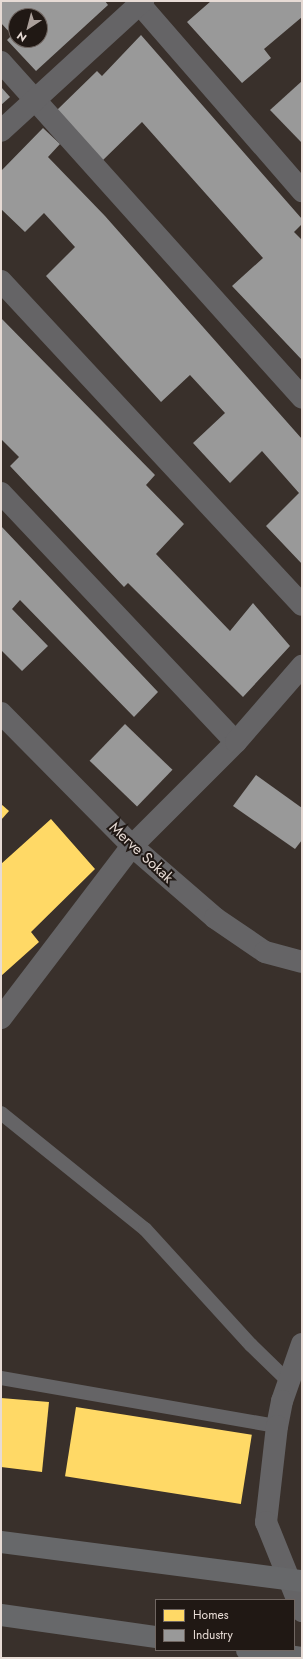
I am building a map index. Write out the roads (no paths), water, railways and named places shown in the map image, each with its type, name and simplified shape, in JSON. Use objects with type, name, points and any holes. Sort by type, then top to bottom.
[{"type":"main road","points":[[1,1542],[295,1580]]},
{"type":"main road","points":[[1,1615],[155,1637]]},
{"type":"main road","points":[[254,1651],[302,1658]]},
{"type":"street","points":[[1,130],[140,2],[302,191]]},
{"type":"street","points":[[1,62],[35,98],[302,398]]},
{"type":"street","points":[[1,281],[302,605]]},
{"type":"street","points":[[1,493],[236,742]]},
{"type":"street","points":[[1,1018],[132,846],[236,742],[302,666]]},
{"type":"street","name":"Merve Sokak","points":[[1,713],[132,846],[215,918],[265,952],[302,962]]},
{"type":"street","points":[[302,1344],[288,1381],[277,1426],[266,1522],[295,1580],[302,1611]]},
{"type":"lane","points":[[1,1113],[145,1229],[251,1344],[288,1381]]},
{"type":"lane","points":[[1,1378],[277,1426]]}]
